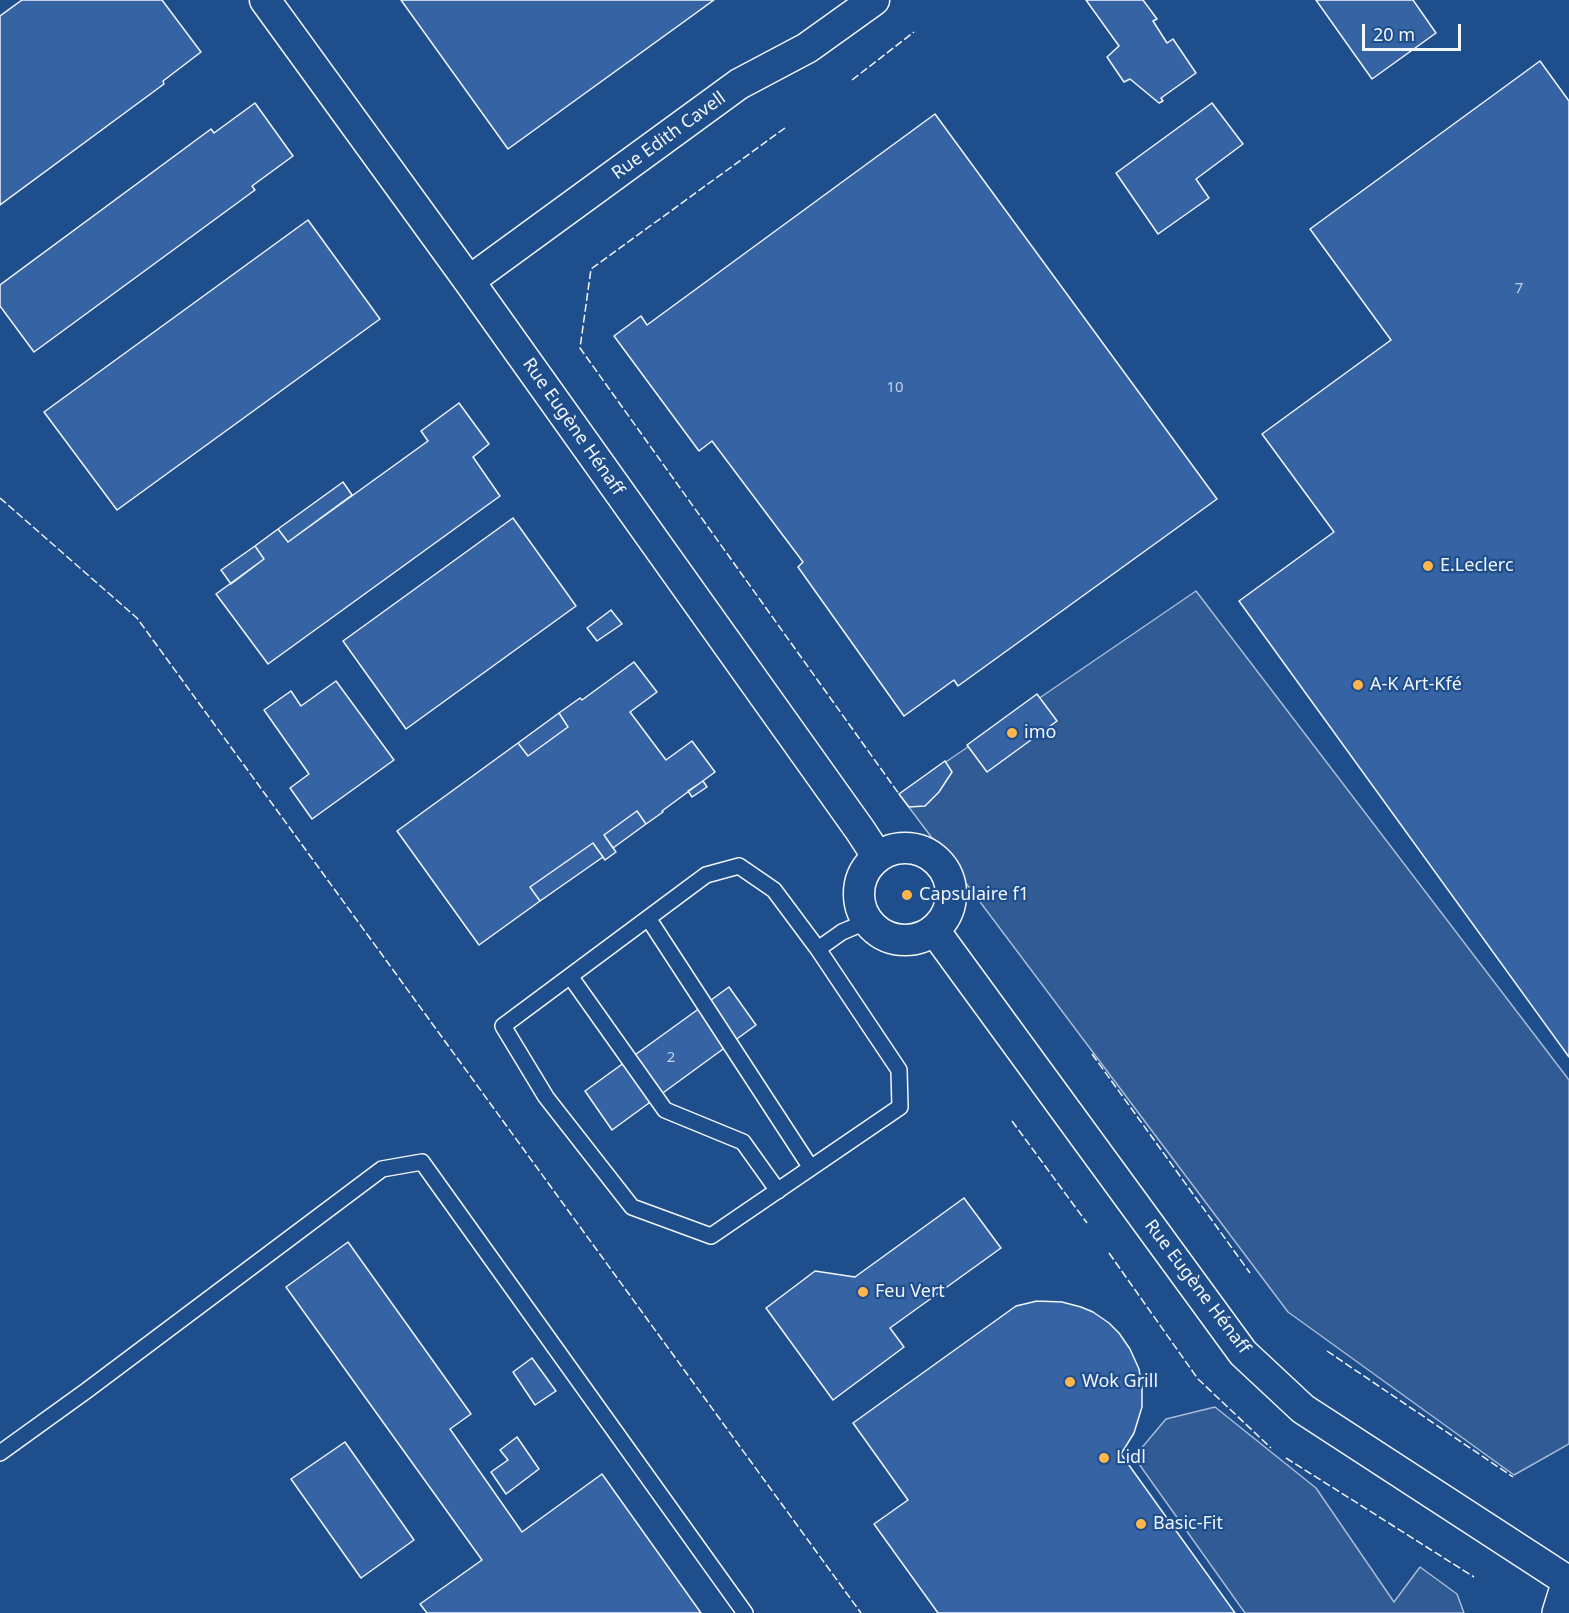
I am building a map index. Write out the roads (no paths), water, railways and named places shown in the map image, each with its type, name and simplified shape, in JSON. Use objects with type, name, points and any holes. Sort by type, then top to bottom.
[{"type":"main road","points":[[1559,1613],[1569,1582]]},
{"type":"street","name":"Rue Eugène Hénaff","points":[[265,0],[469,281],[877,856]]},
{"type":"street","name":"Rue Edith Cavell","points":[[469,281],[739,84],[807,48],[874,0]]},
{"type":"street","points":[[905,847],[919,849],[932,856],[943,866],[949,878],[950,906],[944,919],[934,930],[922,937],[907,940],[892,938],[879,931],[868,921],[862,910],[860,886],[863,875],[877,856],[905,847]]},
{"type":"street","name":"Rue Eugène Hénaff","points":[[934,930],[1243,1353],[1303,1409],[1569,1582]]},
{"type":"lane","points":[[739,866],[774,890],[818,949],[899,1070],[900,1107],[711,1236],[632,1207],[546,1097],[502,1026],[706,875],[739,866]]},
{"type":"lane","points":[[648,918],[811,1168]]},
{"type":"lane","points":[[818,949],[842,932],[868,921]]},
{"type":"lane","points":[[570,976],[664,1110],[743,1142],[778,1191]]},
{"type":"lane","points":[[0,1453],[382,1169],[422,1162],[745,1613]]},
{"type":"place","name":"E.Leclerc","points":[[1428,566]]},
{"type":"place","name":"A-K Art-Kfé","points":[[1358,685]]},
{"type":"place","name":"imo","points":[[1012,733]]},
{"type":"place","name":"Capsulaire f1","points":[[907,895]]},
{"type":"place","name":"Feu Vert","points":[[863,1292]]},
{"type":"place","name":"Wok Grill","points":[[1070,1382]]},
{"type":"place","name":"Lidl","points":[[1104,1458]]},
{"type":"place","name":"Basic-Fit","points":[[1141,1524]]}]
